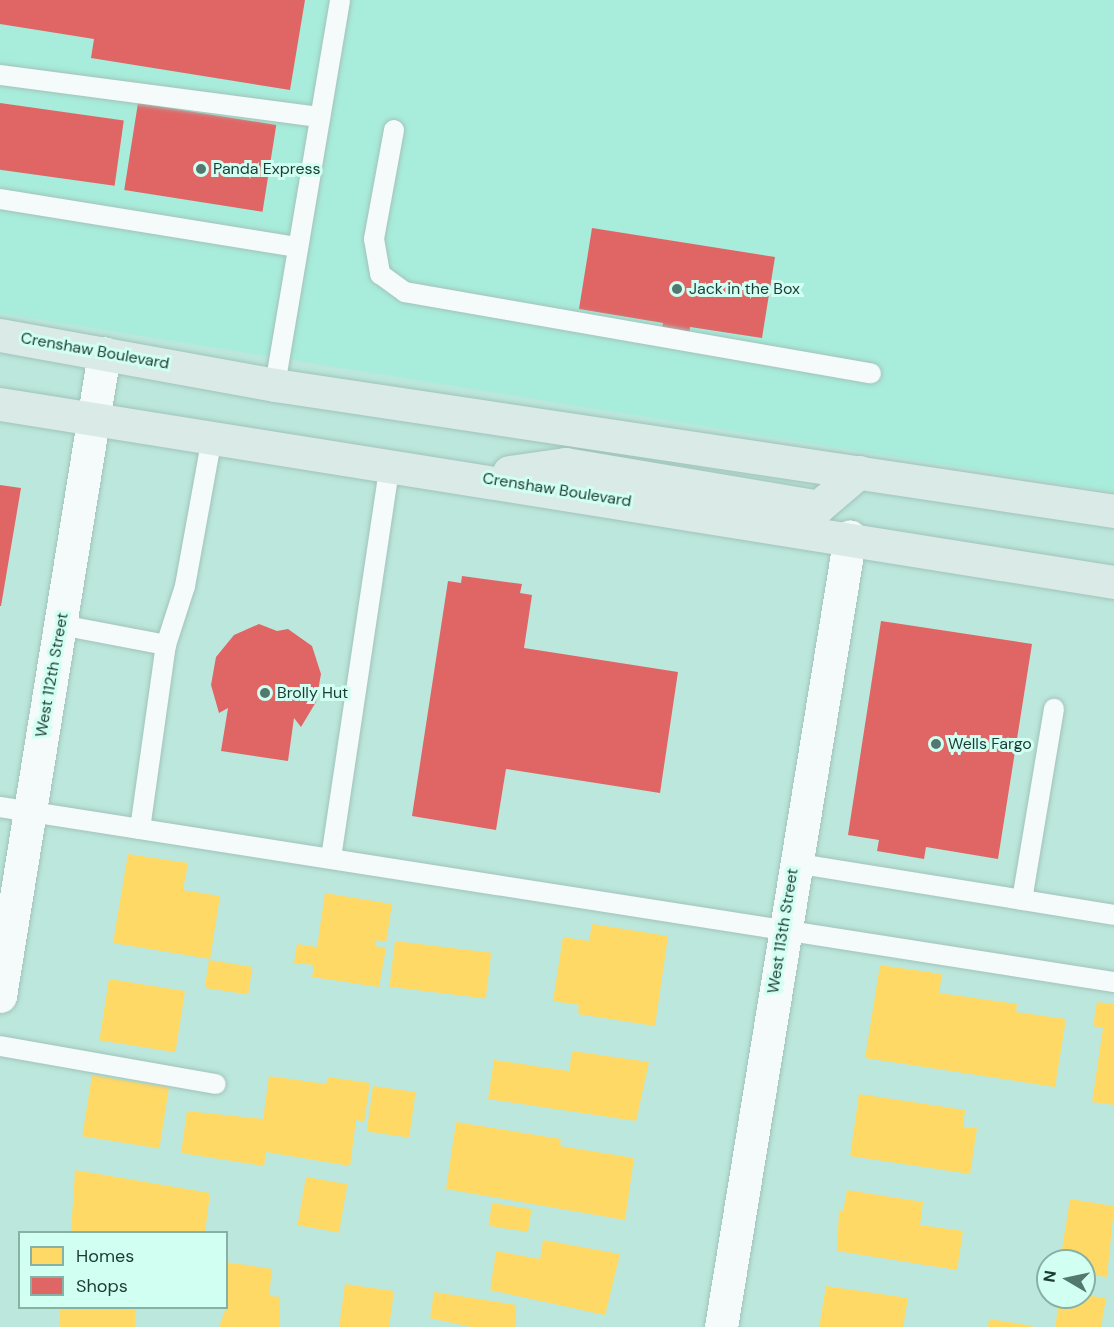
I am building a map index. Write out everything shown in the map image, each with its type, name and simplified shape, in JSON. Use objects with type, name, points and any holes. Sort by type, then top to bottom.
[{"type":"main road","name":"Crenshaw Boulevard","points":[[0,335],[275,385],[1114,511]]},
{"type":"main road","name":"Crenshaw Boulevard","points":[[0,404],[94,421],[850,536],[1114,582]]},
{"type":"main road","points":[[473,477],[565,464],[818,507],[859,472]]},
{"type":"street","name":"West 112th Street","points":[[0,996],[14,810],[61,625],[104,353]]},
{"type":"street","name":"West 113th Street","points":[[721,1327],[783,929],[850,536]]},
{"type":"lane","points":[[275,385],[340,0]]},
{"type":"lane","points":[[0,75],[320,117]]},
{"type":"lane","points":[[394,130],[374,239],[380,274],[405,292],[871,373]]},
{"type":"lane","points":[[0,199],[298,247]]},
{"type":"lane","points":[[140,829],[166,645],[185,586],[212,438]]},
{"type":"lane","points":[[331,858],[390,465]]},
{"type":"lane","points":[[61,625],[166,645]]},
{"type":"lane","points":[[1022,900],[1054,709]]},
{"type":"lane","points":[[14,810],[1114,982]]},
{"type":"lane","points":[[794,863],[1114,915]]},
{"type":"lane","points":[[0,1046],[216,1084]]},
{"type":"shaded area","points":[[0,0],[1114,0],[1114,492],[0,313]]},
{"type":"building: Homes","points":[[128,854],[188,863],[183,890],[220,896],[210,959],[113,943]]},
{"type":"building: Homes","points":[[325,893],[392,904],[386,942],[376,940],[375,946],[386,948],[379,987],[312,977],[314,965],[294,963],[297,944],[317,947]]},
{"type":"building: Homes","points":[[592,924],[668,936],[655,1026],[578,1014],[579,1005],[553,1001],[563,937],[589,941]]},
{"type":"building: Homes","points":[[395,941],[491,953],[486,998],[389,987]]},
{"type":"building: Homes","points":[[209,960],[252,967],[248,995],[205,988]]},
{"type":"building: Homes","points":[[880,965],[942,974],[939,993],[1017,1004],[1016,1012],[1066,1019],[1055,1087],[865,1058]]},
{"type":"building: Homes","points":[[109,979],[185,991],[175,1052],[99,1040]]},
{"type":"building: Homes","points":[[1097,1002],[1114,1004],[1114,1105],[1092,1102],[1103,1028],[1093,1026]]},
{"type":"building: Homes","points":[[572,1051],[649,1062],[636,1121],[488,1099],[494,1060],[569,1071]]},
{"type":"building: Homes","points":[[92,1075],[169,1087],[159,1148],[82,1136]]},
{"type":"building: Homes","points":[[269,1076],[326,1084],[328,1077],[370,1083],[364,1122],[356,1120],[350,1166],[266,1152],[264,1166],[181,1153],[187,1111],[263,1119]]},
{"type":"building: Homes","points":[[373,1086],[416,1092],[409,1138],[367,1132]]},
{"type":"building: Homes","points":[[859,1094],[965,1110],[963,1127],[977,1128],[970,1174],[850,1156]]},
{"type":"building: Homes","points":[[456,1122],[561,1139],[560,1146],[634,1158],[625,1220],[446,1189]]},
{"type":"building: Homes","points":[[75,1170],[210,1193],[205,1231],[71,1231]]},
{"type":"building: Homes","points":[[306,1177],[347,1184],[339,1233],[297,1225]]},
{"type":"building: Homes","points":[[847,1190],[923,1202],[920,1225],[963,1231],[957,1270],[837,1251],[839,1210],[843,1211]]},
{"type":"building: Homes","points":[[1070,1199],[1114,1206],[1107,1277],[1096,1276],[1096,1249],[1062,1249]]},
{"type":"building: Homes","points":[[492,1203],[532,1209],[528,1232],[488,1226]]},
{"type":"building: Homes","points":[[543,1240],[620,1254],[605,1315],[490,1290],[496,1251],[540,1259]]},
{"type":"building: Homes","points":[[228,1262],[272,1269],[269,1296],[280,1297],[280,1327],[219,1327],[226,1309],[228,1309]]},
{"type":"building: Homes","points":[[345,1284],[394,1291],[389,1327],[339,1327]]},
{"type":"building: Homes","points":[[826,1286],[908,1298],[903,1327],[819,1327]]},
{"type":"building: Homes","points":[[434,1292],[516,1305],[516,1327],[471,1327],[430,1318]]},
{"type":"building: Homes","points":[[1096,1297],[1106,1298],[1101,1327],[1055,1327],[1058,1309],[1096,1309]]},
{"type":"building: Homes","points":[[60,1309],[135,1309],[135,1327],[60,1327]]},
{"type":"building: Homes","points":[[989,1319],[1033,1326],[988,1327]]},
{"type":"building: Shops","points":[[0,0],[305,0],[290,90],[91,58],[94,39],[0,24]]},
{"type":"building: Shops","points":[[0,103],[124,120],[115,186],[0,170]]},
{"type":"building: Shops","points":[[138,103],[276,125],[263,212],[124,190]]},
{"type":"building: Shops","points":[[592,228],[775,257],[762,338],[690,327],[689,339],[661,335],[663,323],[579,309]]},
{"type":"building: Shops","points":[[0,485],[21,488],[1,606],[0,606]]},
{"type":"building: Shops","points":[[462,576],[522,584],[520,593],[532,595],[524,648],[678,672],[660,793],[506,769],[496,830],[412,816],[448,581],[461,583]]},
{"type":"building: Shops","points":[[881,621],[1032,644],[998,859],[926,847],[924,859],[877,851],[879,840],[848,835]]},
{"type":"building: Shops","name":"Brolly Hut","points":[[259,624],[277,631],[288,629],[312,646],[321,674],[316,702],[301,727],[294,718],[288,761],[221,751],[228,708],[219,713],[211,685],[216,657],[234,635]]},
{"type":"place","name":"Panda Express","points":[[201,169]]},
{"type":"place","name":"Jack in the Box","points":[[677,289]]},
{"type":"place","name":"Brolly Hut","points":[[265,693]]},
{"type":"place","name":"Wells Fargo","points":[[936,744]]}]
